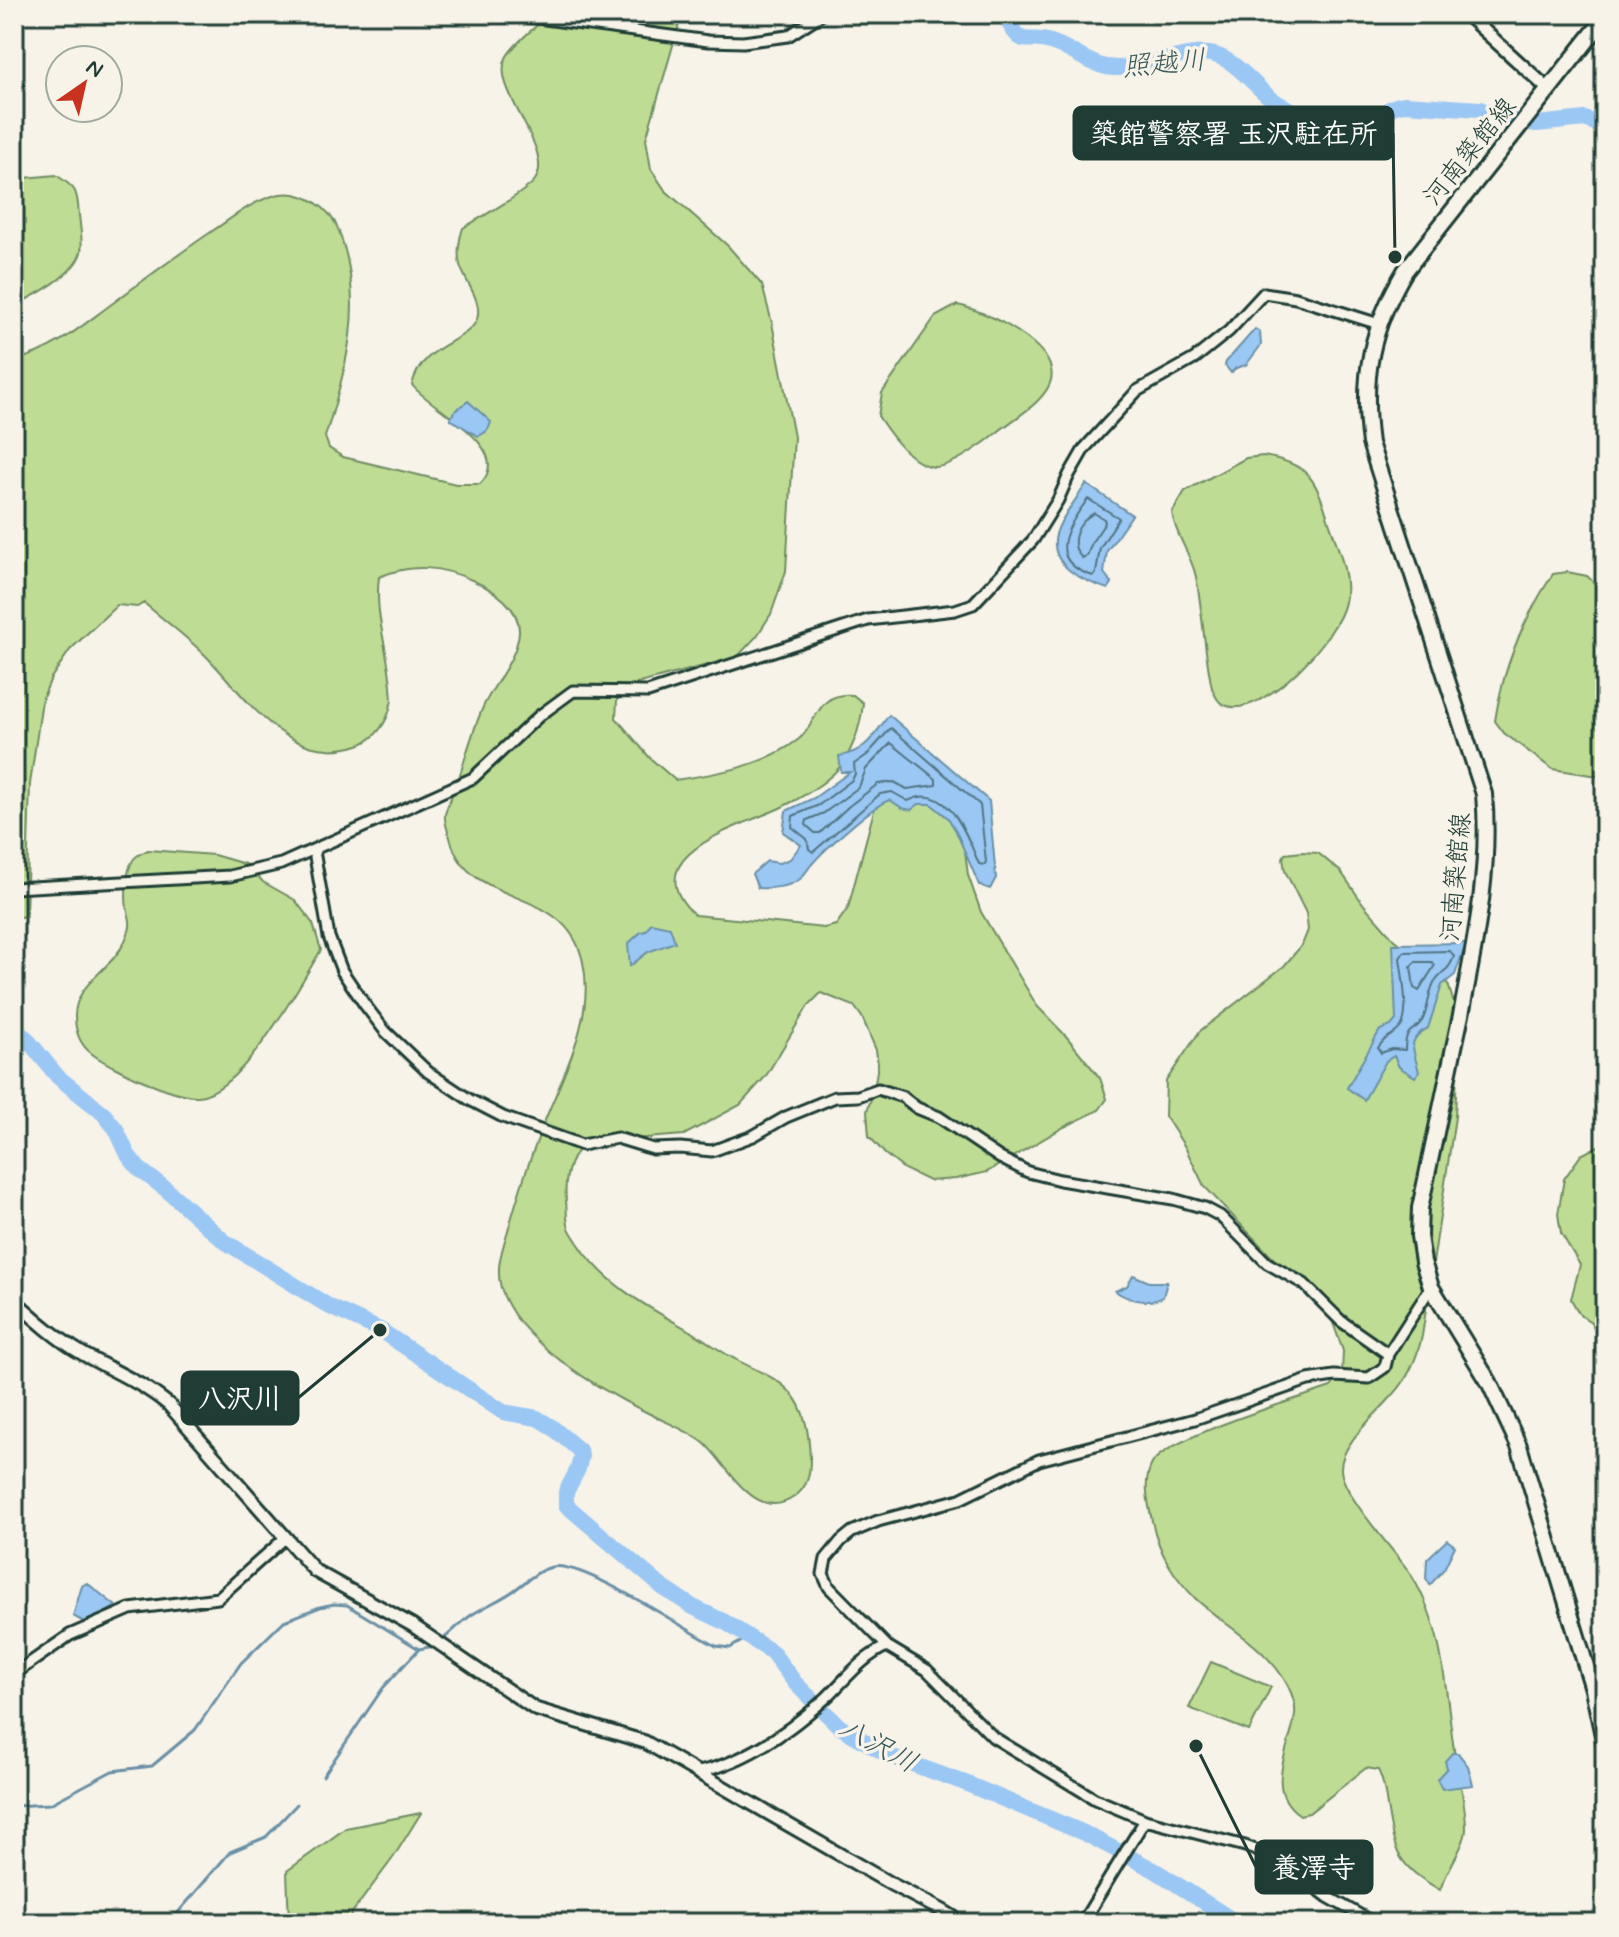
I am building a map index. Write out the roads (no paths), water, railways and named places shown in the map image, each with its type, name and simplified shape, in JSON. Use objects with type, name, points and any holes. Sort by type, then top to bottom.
[{"type":"main road","name":"河南築館線","points":[[1605,18],[1405,271],[1388,299],[1379,324],[1367,377],[1370,443],[1481,783],[1487,828],[1472,959],[1420,1208],[1419,1236],[1423,1262],[1431,1287],[1489,1382],[1519,1446],[1593,1689],[1605,1745]]},
{"type":"street","points":[[508,14],[708,41],[743,42],[788,36],[822,14]]},
{"type":"street","points":[[1466,14],[1544,94]]},
{"type":"street","points":[[14,888],[230,876],[281,864],[473,778],[553,704],[573,691],[648,692],[868,620],[955,610],[973,604],[1033,540],[1084,449],[1117,412],[1137,391],[1194,359],[1229,331],[1264,293],[1296,298],[1379,324]]},
{"type":"street","points":[[314,851],[329,937],[342,971],[365,1005],[402,1050],[428,1072],[470,1100],[503,1117],[582,1145],[617,1138],[653,1149],[712,1151],[753,1136],[786,1117],[835,1097],[858,1096],[878,1089],[903,1097],[1000,1158],[1028,1172],[1173,1199],[1205,1208],[1220,1216],[1267,1263],[1304,1284],[1341,1321],[1388,1354]]},
{"type":"street","points":[[1374,1923],[1328,1897],[1266,1854],[1145,1820],[1095,1799],[993,1737],[927,1670],[887,1646],[829,1587],[823,1574],[826,1559],[852,1532],[878,1521],[960,1499],[1039,1460],[1195,1419],[1308,1380],[1334,1376],[1369,1378],[1385,1367],[1388,1354],[1431,1287]]},
{"type":"street","points":[[14,1300],[45,1329],[82,1354],[142,1385],[169,1405],[315,1571],[446,1647],[535,1709],[645,1742],[943,1911],[956,1923]]},
{"type":"street","points":[[14,1674],[70,1635],[130,1609],[218,1598],[285,1538]]},
{"type":"street","points":[[699,1772],[746,1757],[808,1713],[872,1652],[887,1646]]},
{"type":"street","points":[[1082,1923],[1145,1820]]},
{"type":"water","points":[[1255,329],[1260,332],[1261,345],[1246,365],[1231,373],[1226,362]]},
{"type":"water","points":[[468,401],[491,422],[487,431],[478,436],[450,419]]},
{"type":"water","points":[[1086,484],[1132,515],[1107,551],[1104,573],[1112,583],[1108,589],[1074,574],[1058,558],[1055,548],[1061,522]]},
{"type":"water","points":[[889,715],[989,801],[996,878],[990,889],[979,885],[948,818],[931,804],[919,804],[911,810],[890,800],[850,828],[818,857],[800,879],[780,887],[758,888],[752,874],[767,861],[779,863],[790,859],[801,845],[783,832],[786,811],[814,798],[850,772],[841,772],[839,756],[862,747]]},
{"type":"water","points":[[651,923],[670,927],[675,942],[648,952],[630,966],[628,944],[646,931]]},
{"type":"water","points":[[1466,943],[1455,975],[1442,985],[1428,1028],[1414,1041],[1419,1072],[1415,1077],[1399,1067],[1394,1056],[1386,1061],[1364,1100],[1347,1088],[1380,1030],[1391,1026],[1396,1020],[1393,944]]},
{"type":"water","points":[[1133,1275],[1149,1282],[1167,1282],[1163,1297],[1151,1301],[1139,1300],[1115,1291],[1127,1286]]},
{"type":"water","points":[[1447,1540],[1455,1546],[1444,1569],[1430,1585],[1426,1578],[1427,1559]]},
{"type":"water","points":[[87,1583],[116,1606],[86,1623],[73,1616],[82,1586]]},
{"type":"water","points":[[1452,1753],[1458,1753],[1468,1766],[1473,1785],[1442,1789],[1437,1779],[1447,1768],[1445,1761]]},
{"type":"waterway","name":"照越川","points":[[1004,14],[1021,38],[1056,44],[1106,67],[1135,67],[1191,54],[1215,55],[1237,67],[1277,103],[1303,114],[1333,121],[1361,122],[1405,104],[1480,109],[1501,119],[1537,124],[1585,119],[1605,127]]},
{"type":"waterway","name":"八沢川","points":[[14,1030],[26,1038],[58,1077],[102,1112],[116,1129],[128,1155],[139,1169],[224,1241],[330,1307],[380,1330],[503,1412],[537,1418],[552,1427],[579,1450],[581,1456],[566,1492],[566,1505],[662,1587],[772,1652],[796,1684],[840,1727],[890,1756],[965,1783],[1084,1833],[1156,1871],[1237,1923]]},
{"type":"waterway","points":[[441,1641],[473,1614],[511,1593],[537,1573],[552,1567],[567,1568],[609,1584],[716,1646],[730,1648],[749,1637]]},
{"type":"waterway","points":[[14,1806],[50,1804],[112,1771],[152,1766],[195,1730],[241,1663],[284,1621],[320,1607],[347,1605],[419,1649]]},
{"type":"waterway","points":[[323,1776],[383,1688],[419,1649],[434,1646]]},
{"type":"waterway","points":[[169,1923],[230,1852],[266,1837],[297,1804]]},
{"type":"place","name":"築館警察署 玉沢駐在所","points":[[1395,257]]},
{"type":"place","name":"八沢川","points":[[380,1330]]},
{"type":"place","name":"養澤寺","points":[[1196,1746]]}]
